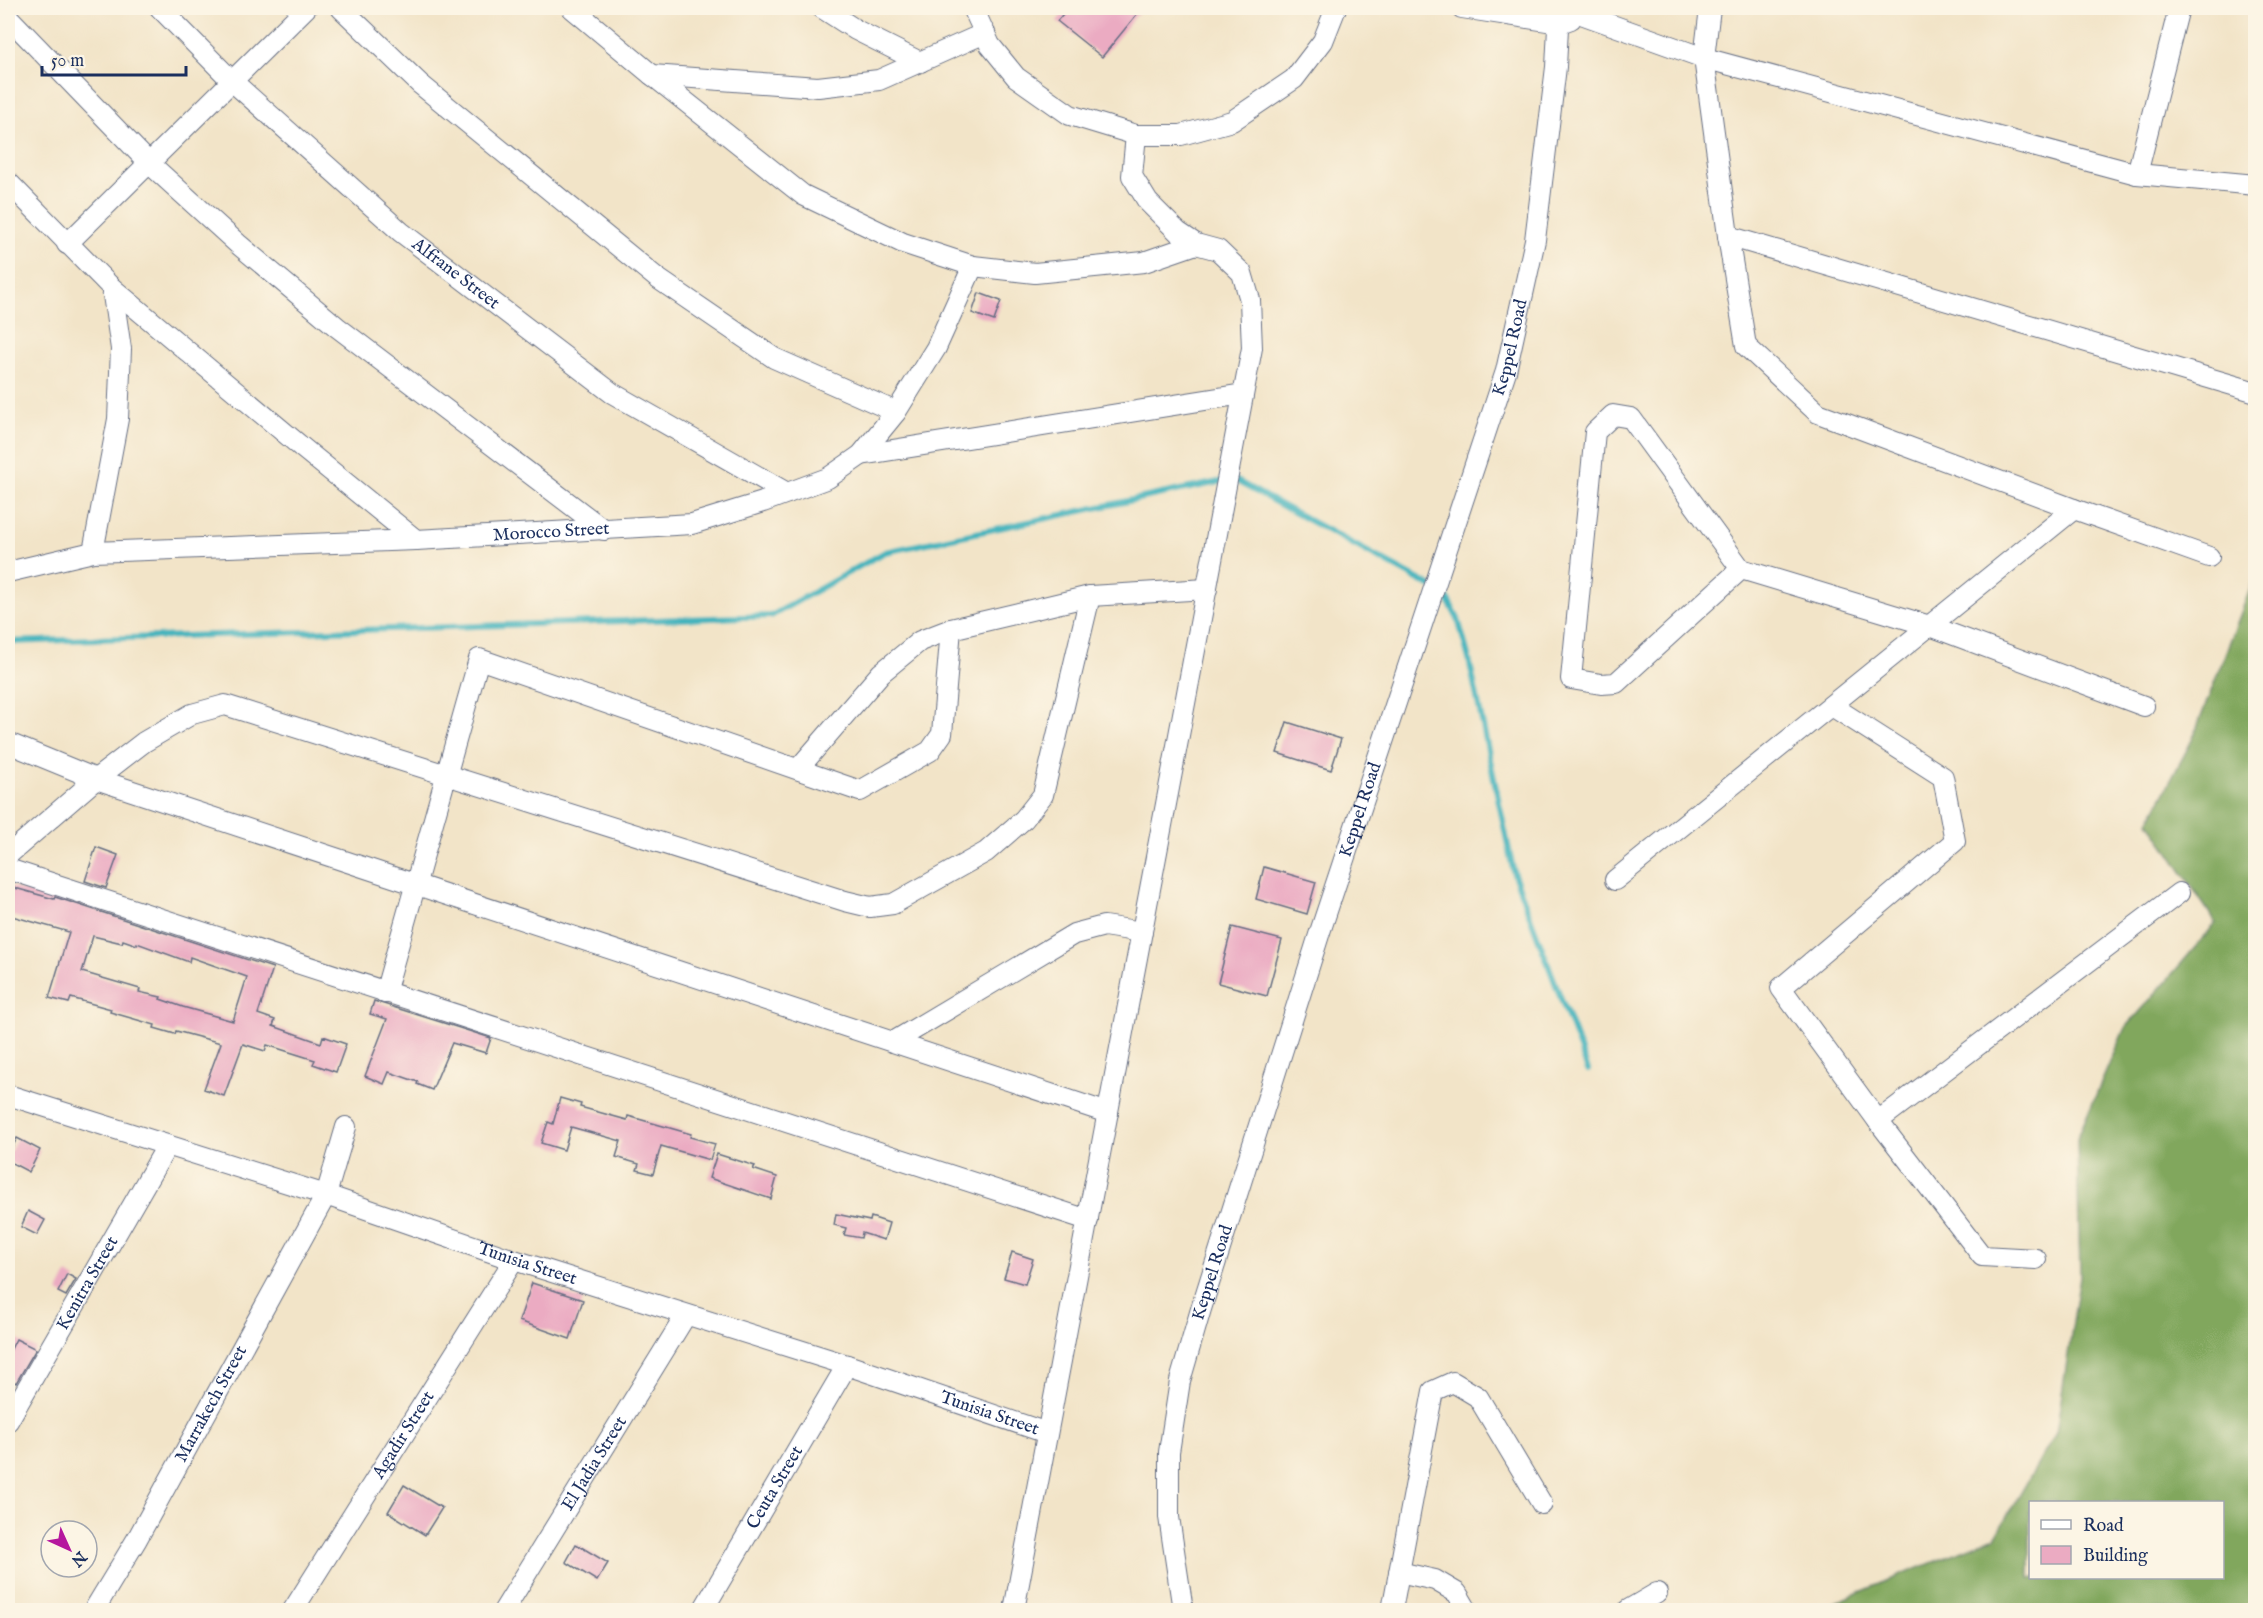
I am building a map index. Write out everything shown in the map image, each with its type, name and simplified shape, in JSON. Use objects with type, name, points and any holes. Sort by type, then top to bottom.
[{"type":"street","name":"Alfrane Street","points":[[160,8],[232,81],[401,232],[612,393],[787,493]]},
{"type":"street","points":[[67,244],[306,8]]},
{"type":"street","points":[[341,8],[420,84],[657,278],[774,358],[896,412]]},
{"type":"street","points":[[572,8],[803,195],[903,243],[973,266],[1035,273],[1144,262],[1196,243]]},
{"type":"street","points":[[822,8],[856,30],[920,62]]},
{"type":"street","points":[[973,8],[990,45],[1016,76],[1070,116],[1136,135],[1181,135],[1232,121],[1294,79],[1323,41],[1336,8]]},
{"type":"street","points":[[1462,8],[1559,15],[1579,11],[1704,58],[2137,174],[2256,185]]},
{"type":"street","points":[[1710,8],[1704,58],[1728,236],[1746,346],[1818,413],[2209,557]]},
{"type":"street","points":[[2137,174],[2179,8]]},
{"type":"street","name":"Keppel Road","points":[[1183,1611],[1169,1517],[1169,1452],[1180,1382],[1315,946],[1506,371],[1530,262],[1545,171],[1559,15]]},
{"type":"street","points":[[8,17],[149,163],[238,244],[337,327],[604,530]]},
{"type":"street","points":[[652,75],[818,87],[879,80],[985,33]]},
{"type":"street","points":[[1014,1611],[1252,348],[1250,300],[1242,273],[1218,250],[1196,243],[1178,232],[1148,202],[1132,176],[1136,135]]},
{"type":"street","points":[[8,183],[112,288],[416,540]]},
{"type":"street","points":[[1728,236],[2256,392]]},
{"type":"street","name":"Morocco Street","points":[[8,572],[93,552],[416,540],[692,524],[763,502],[828,478],[861,455],[896,412],[936,348],[973,266]]},
{"type":"street","points":[[93,552],[118,419],[121,350],[112,288]]},
{"type":"street","points":[[861,455],[1243,394]]},
{"type":"street","points":[[1741,569],[1617,683],[1601,684],[1571,679],[1595,432],[1612,415],[1631,418],[1741,569],[1930,626],[2145,706]]},
{"type":"street","points":[[1615,880],[2074,509]]},
{"type":"street","points":[[798,770],[881,673],[920,641],[951,629],[1090,596],[1207,589]]},
{"type":"street","points":[[8,855],[96,779],[144,742],[192,714],[225,705],[845,901],[870,907],[893,904],[986,852],[1024,819],[1043,795],[1090,596]]},
{"type":"street","points":[[385,993],[479,659],[860,791],[930,751],[942,734],[951,629]]},
{"type":"street","points":[[1832,706],[1943,777],[1955,841],[1781,988],[1878,1121],[1982,1256],[2036,1259]]},
{"type":"street","points":[[8,743],[96,779],[1108,1113]]},
{"type":"street","points":[[8,869],[1088,1220]]},
{"type":"street","points":[[1878,1121],[2179,893]]},
{"type":"street","points":[[893,1042],[1074,933],[1104,926],[1142,932]]},
{"type":"street","name":"Tunisia Street","points":[[8,1095],[326,1195],[514,1260],[686,1316],[848,1365],[1047,1433]]},
{"type":"street","name":"Marrakech Street","points":[[94,1611],[137,1539],[326,1195],[346,1127]]},
{"type":"street","name":"Kenitra Street","points":[[8,1422],[167,1146]]},
{"type":"street","name":"Agadir Street","points":[[293,1611],[514,1260]]},
{"type":"street","name":"El Jadia Street","points":[[504,1611],[686,1316]]},
{"type":"street","name":"Ceuta Street","points":[[703,1611],[848,1365]]},
{"type":"street","points":[[1392,1611],[1433,1391],[1454,1382],[1478,1397],[1542,1504]]},
{"type":"street","points":[[1399,1572],[1435,1580],[1457,1593],[1467,1611]]},
{"type":"street","points":[[1628,1611],[1657,1593]]},
{"type":"green space","points":[[2255,576],[2255,1610],[1816,1610],[1995,1537],[2056,1433],[2080,1276],[2077,1139],[2124,1030],[2216,923],[2149,822],[2193,738]]},
{"type":"building","points":[[1068,8],[1142,8],[1102,57],[1057,21]]},
{"type":"building","points":[[979,293],[1001,301],[994,321],[972,313]]},
{"type":"building","points":[[1287,722],[1341,739],[1331,770],[1277,753]]},
{"type":"building","points":[[96,847],[118,855],[106,888],[85,881]]},
{"type":"building","points":[[1264,867],[1316,882],[1307,914],[1256,899]]},
{"type":"building","points":[[8,886],[54,899],[55,897],[273,968],[258,1014],[275,1020],[273,1026],[321,1043],[323,1036],[346,1044],[336,1072],[313,1064],[315,1060],[267,1045],[265,1051],[243,1044],[224,1096],[204,1089],[221,1043],[176,1031],[175,1034],[154,1028],[155,1025],[110,1012],[111,1009],[71,998],[69,1003],[49,998],[69,932],[8,915]],"holes":[[[93,936],[122,943],[123,940],[137,945],[137,943],[189,962],[190,957],[247,977],[233,1021],[183,1007],[160,999],[161,997],[139,992],[140,989],[82,972]]]},
{"type":"building","points":[[1232,927],[1282,940],[1267,996],[1218,983]]},
{"type":"building","points":[[374,1001],[491,1038],[486,1053],[452,1043],[432,1090],[417,1084],[418,1082],[389,1072],[384,1084],[365,1076],[387,1019],[370,1014]]},
{"type":"building","points":[[560,1098],[581,1104],[580,1107],[627,1120],[628,1116],[691,1134],[690,1137],[715,1144],[710,1160],[661,1146],[653,1174],[637,1170],[639,1164],[616,1157],[621,1141],[571,1127],[564,1150],[541,1143],[548,1122],[553,1124]]},
{"type":"building","points":[[17,1138],[40,1150],[29,1172],[8,1161],[8,1156]]},
{"type":"building","points":[[717,1154],[755,1166],[753,1169],[777,1177],[771,1199],[709,1178]]},
{"type":"building","points":[[28,1211],[45,1220],[37,1235],[21,1227]]},
{"type":"building","points":[[836,1214],[870,1221],[871,1217],[889,1223],[884,1240],[862,1233],[861,1238],[844,1235],[846,1228],[834,1225]]},
{"type":"building","points":[[1012,1252],[1033,1259],[1025,1284],[1004,1278]]},
{"type":"building","points":[[67,1274],[76,1279],[66,1296],[58,1292]]},
{"type":"building","points":[[532,1283],[583,1300],[570,1339],[519,1321]]},
{"type":"building","points":[[16,1339],[36,1349],[16,1383],[8,1378],[8,1355]]},
{"type":"building","points":[[404,1485],[442,1508],[425,1535],[388,1512]]},
{"type":"building","points":[[576,1544],[608,1563],[597,1581],[566,1562]]},
{"type":"waterway","points":[[8,642],[771,616],[885,552],[1233,479],[1445,594],[1458,619],[1469,659],[1514,874],[1588,1070]]}]
